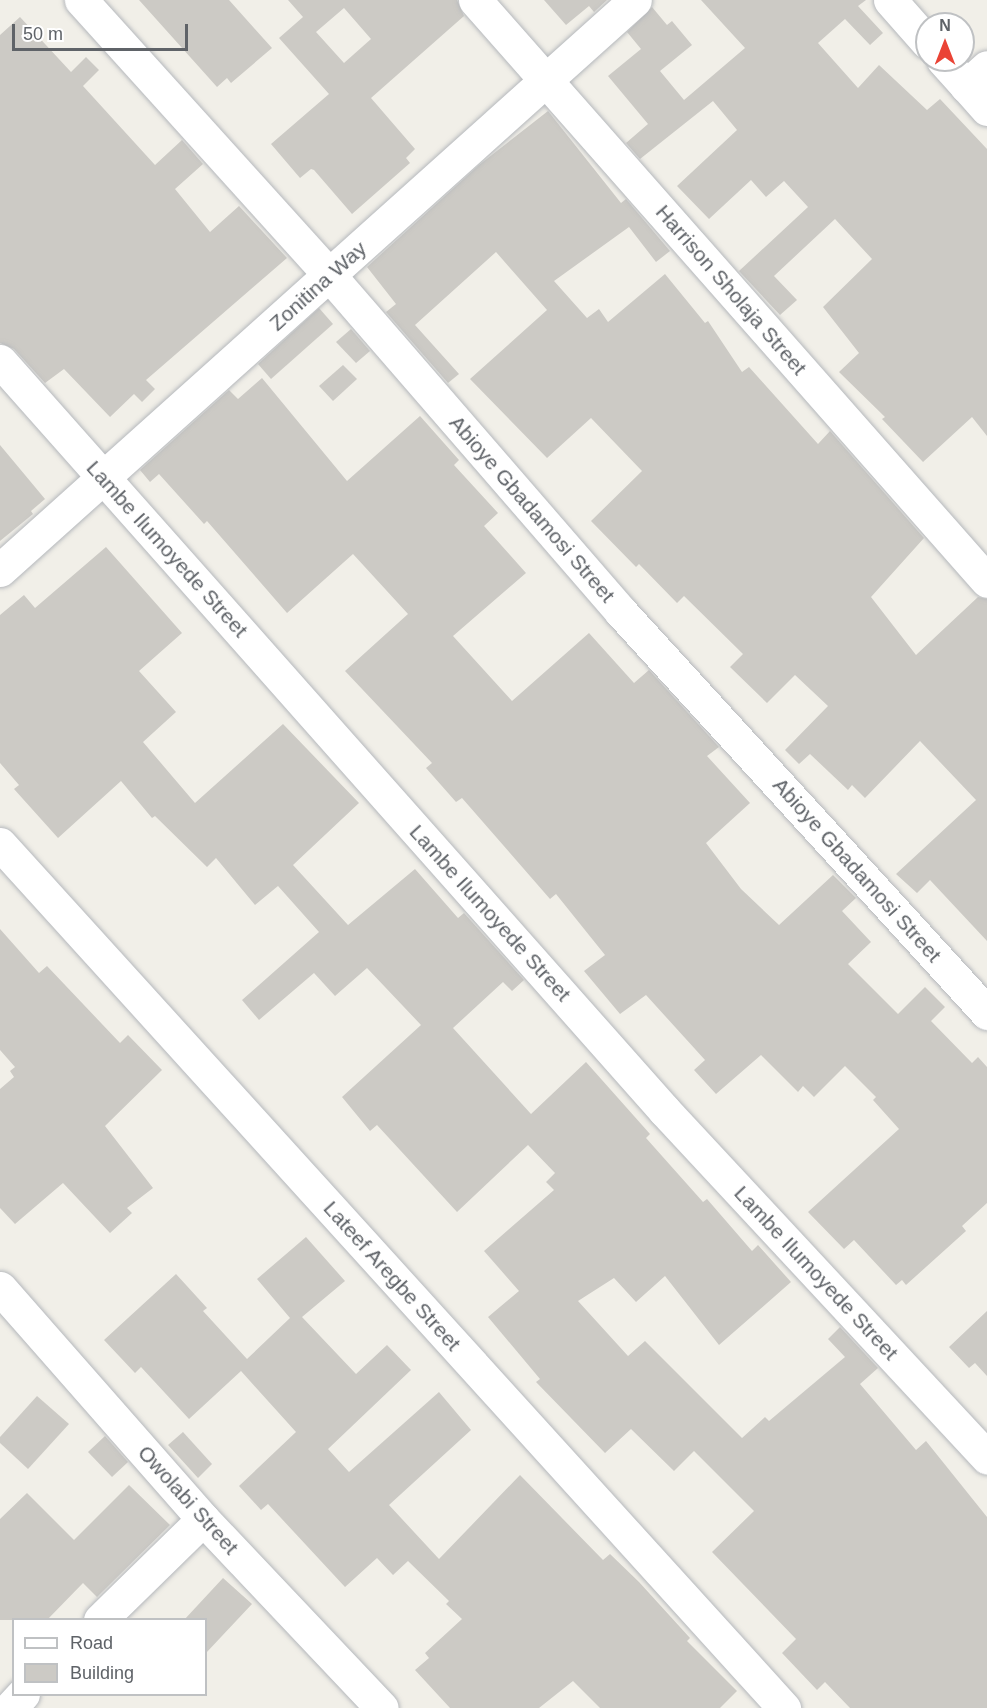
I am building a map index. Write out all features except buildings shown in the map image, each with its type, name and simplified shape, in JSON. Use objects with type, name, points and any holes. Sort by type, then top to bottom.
[{"type":"street","name":"Abioye Gbadamosi Street","points":[[81,0],[330,276],[621,612],[987,1014]]},
{"type":"street","name":"Harrison Sholaja Street","points":[[475,0],[987,581]]},
{"type":"street","name":"Zonitina Way","points":[[0,570],[635,0]]},
{"type":"street","points":[[890,0],[915,28]]},
{"type":"street","points":[[959,72],[980,88]]},
{"type":"street","name":"Lambe Ilumoyede Street","points":[[0,362],[665,1111],[987,1458]]},
{"type":"street","name":"Lateef Aregbe Street","points":[[0,844],[784,1708]]},
{"type":"street","name":"Owolabi Street","points":[[0,1288],[203,1518],[382,1708]]},
{"type":"street","points":[[102,1618],[203,1518]]},
{"type":"street","points":[[10,1708],[22,1696]]}]
